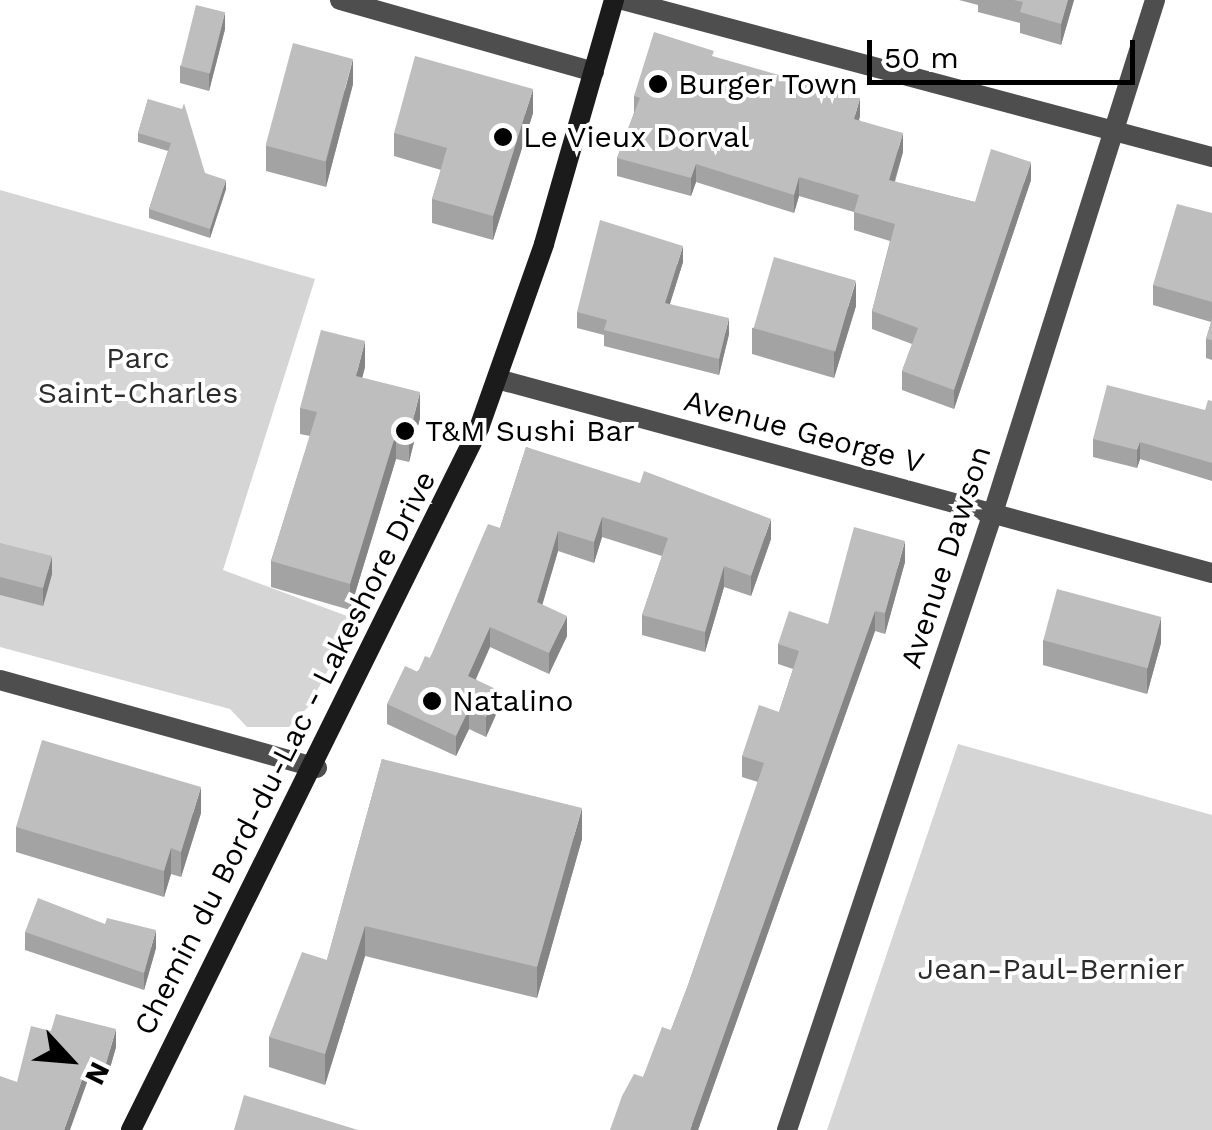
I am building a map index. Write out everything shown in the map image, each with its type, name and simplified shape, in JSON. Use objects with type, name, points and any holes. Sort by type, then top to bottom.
[{"type":"street","points":[[340,0],[594,72]]},
{"type":"street","name":"Chemin du Bord-du-Lac - Lakeshore Drive","points":[[130,1130],[445,501],[497,379],[614,0]]},
{"type":"street","points":[[623,0],[1212,157]]},
{"type":"street","name":"Avenue Dawson","points":[[787,1130],[993,513],[1154,0]]},
{"type":"street","name":"Avenue George V","points":[[497,379],[1212,573]]},
{"type":"street","points":[[0,680],[314,767]]},
{"type":"green space","name":"Parc Saint-Charles","points":[[0,190],[315,279],[223,570],[355,619],[309,706],[289,727],[247,727],[230,709],[0,647]]},
{"type":"green space","name":"Jean-Paul-Bernier","points":[[958,744],[1212,815],[1212,1130],[827,1130]]},
{"type":"building","points":[[1014,0],[1068,0],[1061,24],[1020,12],[1023,2]]},
{"type":"building","points":[[196,5],[225,12],[210,73],[181,66]]},
{"type":"building","points":[[654,32],[714,51],[712,56],[860,98],[854,119],[903,133],[889,180],[975,202],[991,149],[1031,162],[954,390],[902,371],[918,328],[872,311],[895,224],[854,212],[859,195],[799,177],[794,195],[696,164],[691,178],[617,158],[640,98],[634,96]]},
{"type":"building","points":[[293,43],[353,59],[325,161],[266,145]]},
{"type":"building","points":[[415,56],[533,89],[493,216],[432,199],[447,148],[394,133]]},
{"type":"building","points":[[148,99],[182,109],[184,103],[205,173],[226,180],[210,229],[149,209],[171,143],[138,133]]},
{"type":"building","points":[[1177,204],[1212,213],[1212,302],[1153,285]]},
{"type":"building","points":[[600,220],[683,246],[665,303],[729,318],[719,359],[604,330],[607,320],[577,312]]},
{"type":"building","points":[[774,257],[856,280],[835,352],[754,328]]},
{"type":"building","points":[[1212,319],[1212,340],[1206,339]]},
{"type":"building","points":[[321,330],[365,341],[356,376],[420,392],[409,436],[396,433],[350,584],[271,561],[317,412],[300,408]]},
{"type":"building","points":[[1107,385],[1205,410],[1208,400],[1212,401],[1212,463],[1140,442],[1137,450],[1093,439]]},
{"type":"building","points":[[526,447],[640,483],[644,471],[771,519],[751,576],[724,566],[705,632],[642,615],[668,538],[602,517],[594,542],[558,531],[537,602],[567,616],[549,653],[490,627],[468,676],[498,690],[486,717],[469,709],[456,736],[387,704],[405,666],[418,672],[425,656],[430,658],[488,524],[500,528]]},
{"type":"building","points":[[854,527],[905,541],[885,613],[875,611],[690,1130],[610,1130],[634,1074],[643,1077],[662,1027],[671,1030],[688,985],[764,763],[742,756],[759,705],[779,712],[799,651],[778,644],[789,611],[828,624]]},
{"type":"building","points":[[0,543],[52,556],[43,588],[0,577]]},
{"type":"building","points":[[1057,589],[1161,617],[1148,668],[1043,640]]},
{"type":"building","points":[[42,740],[201,787],[181,852],[171,848],[164,871],[16,827]]},
{"type":"building","points":[[382,759],[582,808],[537,967],[365,926],[325,1054],[269,1037],[302,952],[327,960]]},
{"type":"building","points":[[38,898],[105,924],[107,918],[156,930],[144,973],[25,932]]},
{"type":"building","points":[[56,1014],[116,1029],[106,1064],[89,1060],[64,1130],[0,1130],[0,1076],[17,1082],[31,1026],[51,1031]]},
{"type":"building","points":[[244,1095],[358,1130],[234,1130]]},
{"type":"place","name":"Burger Town","points":[[658,84]]},
{"type":"place","name":"Le Vieux Dorval","points":[[503,137]]},
{"type":"place","name":"T&M Sushi Bar","points":[[405,431]]},
{"type":"place","name":"Natalino","points":[[432,701]]}]
